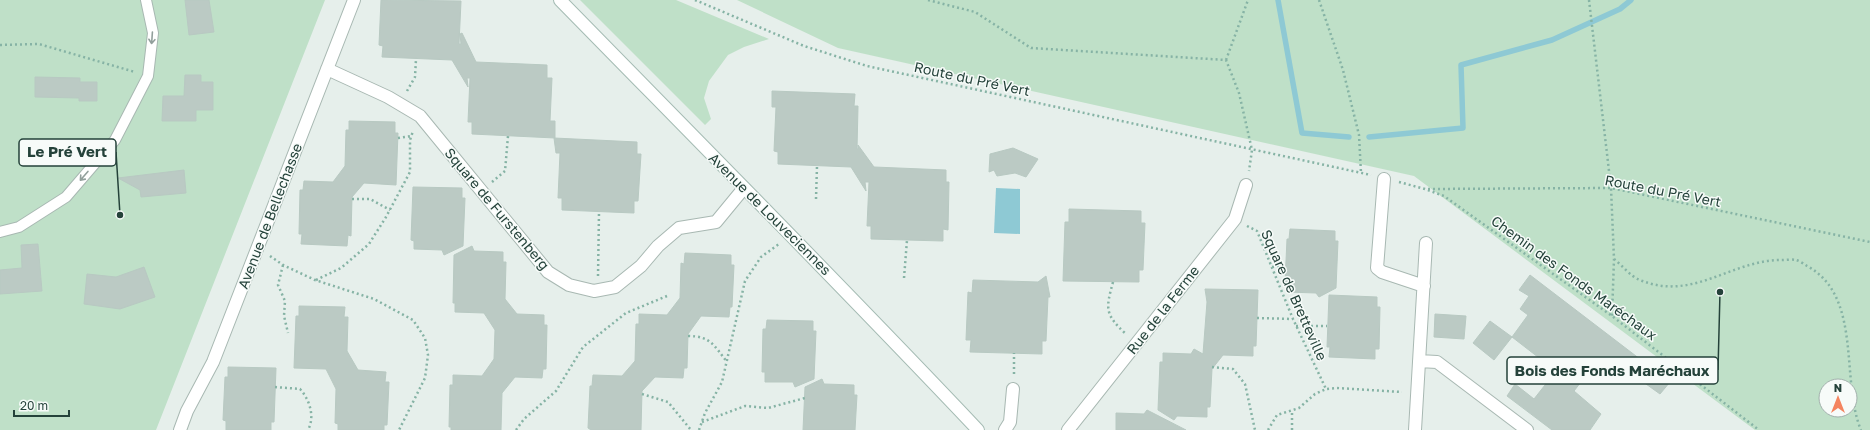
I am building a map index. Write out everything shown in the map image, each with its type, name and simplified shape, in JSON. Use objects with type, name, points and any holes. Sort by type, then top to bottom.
[{"type":"street","name":"Avenue de Bellechasse","points":[[180,430],[187,411],[213,362],[354,0]]},
{"type":"street","name":"Avenue de Louveciennes","points":[[560,0],[791,235],[978,430]]},
{"type":"street","name":"Square de Furstenberg","points":[[326,69],[388,96],[420,116],[548,272],[569,285],[594,291],[615,287],[641,266],[658,246],[679,228],[716,222],[744,188]]},
{"type":"street","points":[[1384,179],[1378,268],[1382,272],[1424,286]]},
{"type":"street","name":"Rue de la Ferme","points":[[1068,430],[1234,220],[1246,185]]},
{"type":"street","points":[[1415,430],[1426,243]]},
{"type":"street","points":[[1419,361],[1438,362],[1528,430]]},
{"type":"street","points":[[1005,430],[1010,422],[1013,389]]},
{"type":"lane","points":[[0,232],[19,227],[66,197],[115,140],[148,76],[153,33],[146,0]]},
{"type":"path","name":"Route du Pré Vert","points":[[695,0],[804,46],[867,66],[1361,173]]},
{"type":"path","points":[[928,0],[975,12],[1031,48],[1226,60]]},
{"type":"path","points":[[1246,185],[1252,150],[1239,93],[1226,60],[1248,0]]},
{"type":"path","points":[[1319,0],[1343,70],[1359,135],[1361,173]]},
{"type":"path","points":[[1589,0],[1611,188],[1614,259],[1612,316]]},
{"type":"path","points":[[0,45],[38,44],[148,76]]},
{"type":"path","points":[[400,104],[415,77],[416,59]]},
{"type":"path","points":[[315,280],[341,268],[369,244],[390,210],[410,172],[412,136],[420,116]]},
{"type":"path","points":[[398,138],[412,136]]},
{"type":"path","points":[[482,191],[505,171],[508,136]]},
{"type":"path","points":[[816,198],[817,166]]},
{"type":"path","name":"Chemin des Fonds Maréchaux","points":[[1361,173],[1425,189],[1444,196],[1612,316],[1759,430]]},
{"type":"path","name":"Route du Pré Vert","points":[[1425,189],[1611,188],[1870,242]]},
{"type":"path","points":[[352,199],[370,199],[390,210]]},
{"type":"path","points":[[598,290],[599,212]]},
{"type":"path","name":"Square de Bretteville","points":[[1234,220],[1258,231],[1296,326],[1326,389]]},
{"type":"path","points":[[699,430],[722,382],[740,296],[745,281],[761,257],[791,235]]},
{"type":"path","points":[[904,278],[907,240]]},
{"type":"path","points":[[257,248],[283,265],[315,280],[374,299],[413,320],[425,338],[428,355],[425,378],[399,430]]},
{"type":"path","points":[[1614,259],[1639,280],[1663,286],[1689,286],[1754,264],[1774,260],[1796,260],[1818,272],[1833,291],[1844,318],[1848,339],[1850,388],[1857,421],[1861,430]]},
{"type":"path","points":[[283,265],[278,285],[285,301],[284,316],[288,332]]},
{"type":"path","points":[[1272,267],[1286,265]]},
{"type":"path","points":[[1113,282],[1106,306],[1114,324],[1136,344]]},
{"type":"path","points":[[516,430],[524,419],[556,391],[583,347],[626,313],[667,296]]},
{"type":"path","points":[[1257,318],[1293,319]]},
{"type":"path","points":[[1296,326],[1328,326]]},
{"type":"path","points":[[688,336],[698,336],[711,341],[727,362]]},
{"type":"path","points":[[1013,389],[1014,353]]},
{"type":"path","points":[[1212,367],[1233,369],[1245,384],[1255,430]]},
{"type":"path","points":[[275,387],[300,389],[304,393],[312,411],[308,430]]},
{"type":"path","points":[[1268,430],[1277,415],[1299,408],[1315,394],[1326,389],[1337,388],[1417,394]]},
{"type":"path","points":[[642,394],[668,402],[691,430]]},
{"type":"path","points":[[702,422],[744,406],[768,408],[804,398]]},
{"type":"path","points":[[1292,410],[1292,430]]},
{"type":"green space","points":[[0,0],[325,0],[156,430],[0,430]]},
{"type":"green space","points":[[580,0],[676,0],[769,39],[744,47],[728,55],[709,81],[704,98],[711,119],[705,125]]},
{"type":"green space","points":[[737,0],[1870,0],[1870,430],[1755,430],[1414,176],[838,48]]},
{"type":"water","points":[[996,188],[1020,189],[1020,234],[994,233]]},
{"type":"building","points":[[185,0],[209,0],[214,32],[189,35]]},
{"type":"building","points":[[381,0],[461,1],[459,44],[461,44],[460,34],[462,33],[476,62],[547,65],[547,78],[552,78],[550,121],[555,121],[555,138],[472,134],[472,122],[468,122],[470,78],[467,78],[468,87],[452,60],[382,57],[383,46],[379,45]]},
{"type":"building","points":[[185,75],[201,75],[201,82],[213,82],[213,110],[196,110],[196,121],[162,121],[163,96],[184,96]]},
{"type":"building","points":[[35,77],[80,78],[80,82],[97,82],[97,101],[79,101],[79,98],[35,97]]},
{"type":"building","points":[[772,91],[855,94],[854,106],[858,106],[857,149],[858,145],[874,167],[946,170],[946,182],[949,182],[948,230],[943,229],[943,241],[871,239],[871,226],[867,226],[869,182],[865,182],[866,191],[851,167],[778,164],[778,152],[774,151],[776,107],[772,107]]},
{"type":"building","points":[[349,121],[395,122],[395,133],[398,133],[396,185],[364,183],[352,197],[351,236],[348,235],[347,246],[301,244],[302,234],[299,234],[300,190],[303,190],[304,181],[333,182],[345,166],[346,130],[349,130]]},
{"type":"building","points":[[554,138],[637,142],[637,154],[641,154],[638,201],[634,201],[634,213],[562,210],[562,198],[558,198],[560,153],[556,153]]},
{"type":"building","points":[[1013,148],[1038,159],[1026,177],[1015,173],[997,176],[994,170],[989,172],[990,154]]},
{"type":"building","points":[[184,170],[186,193],[141,197],[140,190],[118,178]]},
{"type":"building","points":[[413,187],[462,188],[462,198],[465,198],[463,246],[444,255],[442,250],[414,249],[414,241],[411,240]]},
{"type":"building","points":[[1069,209],[1141,211],[1141,223],[1145,223],[1143,270],[1139,270],[1139,282],[1063,281],[1065,222],[1069,222]]},
{"type":"building","points":[[1290,229],[1335,231],[1335,241],[1338,241],[1336,288],[1319,297],[1316,293],[1287,292],[1288,283],[1285,283],[1287,239],[1289,239]]},
{"type":"building","points":[[38,244],[42,291],[0,294],[0,270],[22,268],[21,245]]},
{"type":"building","points":[[472,246],[474,251],[503,252],[503,262],[506,262],[505,299],[517,314],[544,315],[544,325],[547,325],[546,369],[543,369],[542,378],[515,377],[502,393],[501,430],[451,430],[451,427],[449,427],[450,385],[453,385],[453,375],[482,376],[494,359],[495,330],[484,313],[455,312],[455,303],[453,303],[454,255]]},
{"type":"building","points":[[685,253],[731,255],[731,265],[734,265],[732,307],[730,307],[729,317],[701,316],[688,334],[687,368],[684,368],[683,378],[655,377],[642,391],[641,430],[591,430],[588,428],[590,386],[592,386],[593,375],[622,376],[635,361],[636,324],[639,324],[639,314],[667,315],[680,298],[681,263],[684,264]]},
{"type":"building","points":[[144,267],[155,297],[120,309],[84,304],[87,274],[116,277]]},
{"type":"building","points":[[1530,275],[1670,382],[1660,394],[1632,374],[1626,382],[1598,360],[1574,391],[1601,414],[1590,430],[1552,430],[1507,396],[1515,384],[1534,399],[1556,371],[1512,337],[1528,315],[1520,309],[1529,296],[1519,290]]},
{"type":"building","points":[[1046,276],[1050,297],[1048,297],[1046,341],[1042,341],[1042,354],[970,352],[971,340],[966,340],[968,292],[972,293],[973,280],[1038,282]]},
{"type":"building","points":[[1205,289],[1258,290],[1256,346],[1253,346],[1253,356],[1223,355],[1212,369],[1210,407],[1207,407],[1207,417],[1177,416],[1174,420],[1158,410],[1160,362],[1163,362],[1163,353],[1191,354],[1194,349],[1203,354],[1207,302]]},
{"type":"building","points":[[1329,295],[1377,297],[1377,307],[1380,307],[1379,349],[1375,349],[1375,359],[1329,357],[1330,347],[1327,347]]},
{"type":"building","points":[[299,306],[345,307],[344,317],[348,317],[347,351],[358,370],[386,372],[385,382],[389,382],[387,425],[384,425],[384,430],[338,430],[338,424],[335,423],[336,389],[326,369],[294,368],[296,316],[299,316]]},
{"type":"building","points":[[1435,314],[1466,316],[1464,339],[1434,337]]},
{"type":"building","points":[[767,320],[813,321],[813,331],[816,331],[814,379],[795,387],[793,382],[765,382],[765,372],[762,372],[763,329],[766,329]]},
{"type":"building","points":[[1490,321],[1512,337],[1494,360],[1473,343]]},
{"type":"building","points":[[228,367],[276,368],[274,422],[271,422],[271,430],[226,430],[226,421],[223,420],[225,377],[228,377]]},
{"type":"building","points":[[822,379],[824,384],[854,385],[854,395],[857,395],[855,430],[803,430],[805,387]]},
{"type":"building","points":[[1147,410],[1186,430],[1116,430],[1116,413],[1144,414]]},
{"type":"waterway","points":[[1278,0],[1302,133],[1349,137]]},
{"type":"waterway","points":[[1369,137],[1463,128],[1461,65],[1552,40],[1620,9],[1631,0]]},
{"type":"place","name":"Le Pré Vert","points":[[120,215]]},
{"type":"place","name":"Bois des Fonds Maréchaux","points":[[1720,292]]}]
